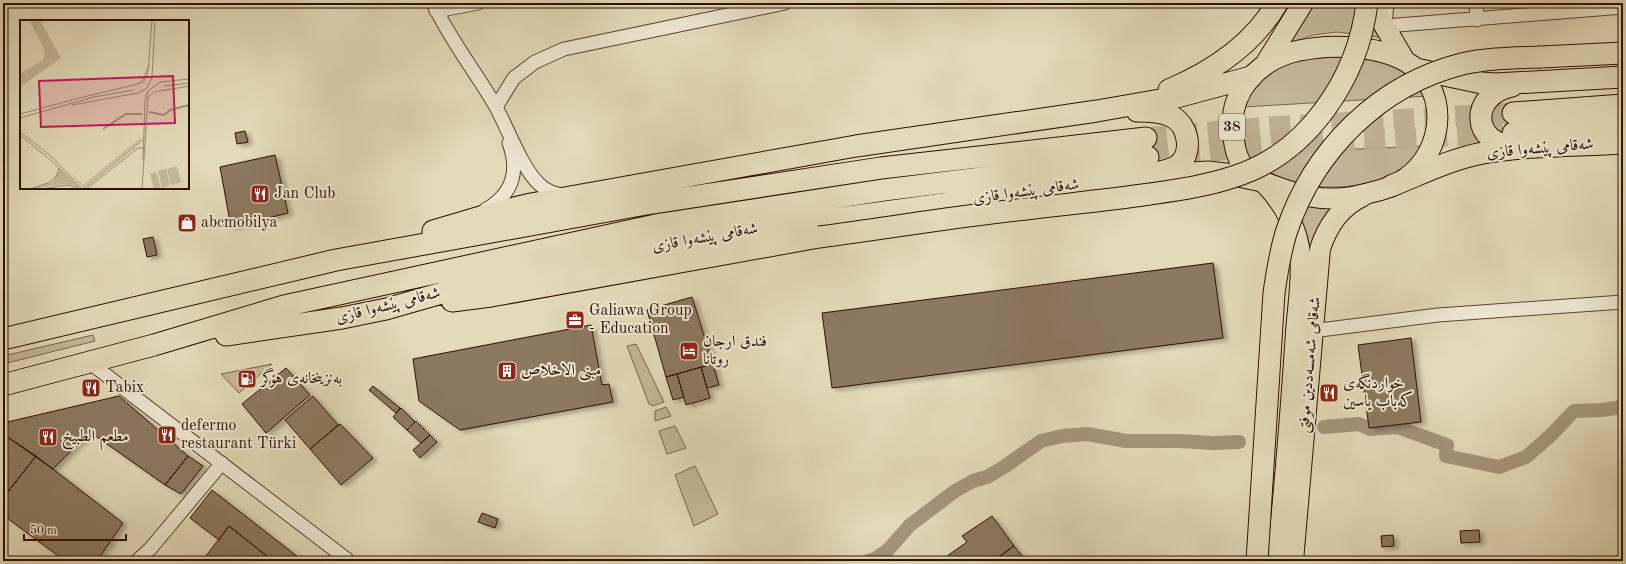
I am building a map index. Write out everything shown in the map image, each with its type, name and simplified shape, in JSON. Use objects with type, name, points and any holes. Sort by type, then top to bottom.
[{"type":"highway","points":[[1061,116],[1151,96],[1186,83],[1215,66],[1234,52],[1263,23],[1277,3]]},
{"type":"highway","points":[[386,309],[491,296],[819,236],[1020,209],[1171,191],[1213,183],[1246,172],[1270,160],[1292,144],[1312,126],[1344,79],[1362,33],[1367,3]]},
{"type":"highway","points":[[1257,561],[1274,293],[1278,264],[1285,236],[1295,209],[1322,161],[1349,129],[1375,106],[1403,87],[1432,74],[1462,64],[1494,59],[1623,53]]},
{"type":"highway","name":"شەقامی پێشەوا قازی","points":[[1411,65],[1482,83],[1507,85],[1623,77]]},
{"type":"highway","name":"شەقامی پێشەوا قازی","points":[[336,260],[462,222],[531,204],[856,146],[1097,111],[1177,97],[1258,72]]},
{"type":"highway","points":[[1520,84],[1499,89],[1488,98],[1482,110],[1482,125],[1489,137],[1501,145],[1535,148]]},
{"type":"highway","name":"شەقامی پێشەوا قازی","points":[[1623,105],[1513,123],[1623,126]]},
{"type":"highway","points":[[1097,111],[1142,111],[1164,113],[1172,116],[1180,122],[1185,130],[1188,140],[1184,158],[1177,166],[1147,157]]},
{"type":"highway","name":"شەقامی پێشەوا قازی","points":[[1382,189],[1457,160],[1482,154],[1535,148],[1623,143]]},
{"type":"highway","name":"شەقامی پێشەوا قازی","points":[[154,345],[342,318],[386,309],[477,283],[702,237],[1147,157]]},
{"type":"highway","name":"شەقامی پێشەوا قازی","points":[[3,385],[154,345],[284,306],[656,225],[884,190],[1147,157]]},
{"type":"highway","name":"شەقامی پێشەوا قازی","points":[[3,339],[336,260],[652,203],[881,168],[1147,157],[1208,172],[1234,175],[1262,181]]},
{"type":"main road","name":"38","points":[[1258,72],[1303,3]]},
{"type":"main road","name":"38","points":[[1374,3],[1378,16],[1411,65]]},
{"type":"main road","name":"شەقامی پێشەوا قازی","points":[[1326,47],[1357,47],[1390,55],[1411,65],[1427,82],[1434,95],[1438,118],[1436,136],[1432,146],[1417,169],[1405,179],[1382,189],[1351,197],[1314,198],[1294,194],[1262,181],[1249,174],[1243,166],[1235,150],[1233,137],[1232,124],[1236,100],[1242,88],[1258,72],[1277,58],[1292,52],[1326,47]]},
{"type":"main road","name":"شەقامی شەمسەددین موفتی","points":[[1262,181],[1274,192],[1284,207],[1297,238],[1300,270],[1290,439],[1277,561]]},
{"type":"main road","name":"شەقامی شەمسەددین موفتی","points":[[1293,561],[1320,249],[1325,232],[1352,200],[1382,189]]},
{"type":"street","points":[[478,3],[434,7],[496,107],[530,174],[540,185],[555,194],[576,196]]},
{"type":"street","points":[[1387,3],[1385,26],[1477,20],[1623,7]]},
{"type":"street","points":[[1476,3],[1477,20]]},
{"type":"street","points":[[496,107],[514,78],[535,62],[564,49],[778,4]]},
{"type":"street","points":[[462,222],[492,206],[504,197],[512,178],[514,166],[511,149],[496,107]]},
{"type":"street","points":[[1312,331],[1438,315],[1623,302]]},
{"type":"street","points":[[89,362],[349,561]]},
{"type":"street","points":[[137,561],[152,548],[222,463]]},
{"type":"shaded area","points":[[1314,3],[1367,3],[1386,38],[1337,32],[1313,35],[1286,45],[1303,23]]},
{"type":"shaded area","points":[[1340,55],[1366,57],[1404,67],[1428,96],[1244,107],[1250,90],[1266,76],[1283,65],[1308,58]]},
{"type":"shaded area","points":[[1423,146],[1413,163],[1389,176],[1376,181],[1361,184],[1332,187],[1303,184],[1283,179],[1258,163],[1250,154]]},
{"type":"shaded area","points":[[1286,202],[1334,207],[1313,261]]},
{"type":"shaded area","points":[[93,335],[95,341],[3,364],[3,356]]},
{"type":"shaded area","points":[[636,344],[664,402],[653,406],[649,404],[627,346]]},
{"type":"shaded area","points":[[272,364],[239,393],[221,374]]},
{"type":"shaded area","points":[[666,407],[671,416],[655,421],[655,411]]},
{"type":"shaded area","points":[[675,426],[686,448],[667,454],[659,431]]},
{"type":"shaded area","points":[[695,466],[718,514],[694,526],[675,475]]},
{"type":"building","points":[[245,131],[248,142],[237,144],[235,133]]},
{"type":"building","points":[[275,155],[288,213],[231,227],[220,167]]},
{"type":"building","points":[[153,237],[157,255],[147,257],[143,239]]},
{"type":"building","points":[[1213,263],[1223,338],[832,388],[822,313]]},
{"type":"building","points":[[692,297],[713,364],[666,377],[647,310]]},
{"type":"building","name":"مبنى الاخلاص","points":[[591,325],[602,385],[609,384],[613,402],[460,430],[419,401],[413,359]]},
{"type":"building","points":[[1411,338],[1421,422],[1369,428],[1358,345]]},
{"type":"building","points":[[713,364],[719,385],[707,388],[701,367]]},
{"type":"building","points":[[701,367],[710,398],[686,405],[677,374]]},
{"type":"building","points":[[286,368],[310,395],[266,433],[242,404]]},
{"type":"building","points":[[677,374],[684,397],[673,400],[666,377]]},
{"type":"building","points":[[373,386],[400,408],[396,413],[369,390]]},
{"type":"building","points":[[119,396],[188,456],[165,485],[90,432],[53,469],[3,434],[3,423]]},
{"type":"building","points":[[313,396],[338,425],[310,449],[285,420]]},
{"type":"building","points":[[401,408],[415,422],[407,430],[393,417]]},
{"type":"building","points":[[416,421],[430,435],[421,443],[407,430]]},
{"type":"building","points":[[340,424],[373,458],[341,485],[310,449]]},
{"type":"building","points":[[3,434],[36,456],[3,498]]},
{"type":"building","points":[[430,435],[437,442],[420,458],[413,450]]},
{"type":"building","points":[[36,456],[123,523],[97,561],[65,561],[3,515],[3,498]]},
{"type":"building","points":[[188,456],[203,466],[181,494],[165,485]]},
{"type":"building","points":[[212,490],[303,561],[273,561],[229,526],[219,540],[190,518]]},
{"type":"building","points":[[482,513],[498,519],[495,528],[478,522]]},
{"type":"building","points":[[992,516],[1014,546],[993,561],[940,561],[967,542],[962,536]]},
{"type":"building","points":[[229,526],[273,561],[202,561]]},
{"type":"building","points":[[1479,530],[1480,542],[1461,543],[1460,531]]},
{"type":"building","points":[[1393,535],[1394,546],[1382,547],[1381,536]]},
{"type":"building","points":[[1014,546],[1026,561],[993,561]]},
{"type":"waterway","points":[[1324,427],[1359,424],[1370,429],[1397,427],[1447,445],[1446,456],[1499,467],[1526,457],[1550,436],[1574,411],[1601,410],[1623,407]]},
{"type":"waterway","points":[[868,561],[875,559],[888,550],[910,525],[955,491],[973,481],[987,477],[1041,441],[1062,436],[1088,434],[1126,441],[1180,441],[1212,443],[1239,442]]},
{"type":"tunnel","points":[[1146,138],[1270,127],[1513,113]]},
{"type":"tunnel","points":[[1148,157],[1272,145],[1503,133]]},
{"type":"place","name":"Jan Club","points":[[260,194]]},
{"type":"place","name":"abcmobilya","points":[[187,223]]},
{"type":"place","name":"Galiawa Group - Education","points":[[575,320]]},
{"type":"place","name":"فندق ارجان روتانا","points":[[689,351]]},
{"type":"place","name":"مبنى الاخلاص","points":[[507,371]]},
{"type":"place","name":"بەنزینخانەی هۆگر","points":[[247,379]]},
{"type":"place","name":"Tabix","points":[[91,388]]},
{"type":"place","name":"خواردنگەی کەباب یاسین","points":[[1329,393]]},
{"type":"place","name":"defermo restaurant Türki","points":[[167,435]]},
{"type":"place","name":"مطعم الطبيخ","points":[[48,437]]}]
